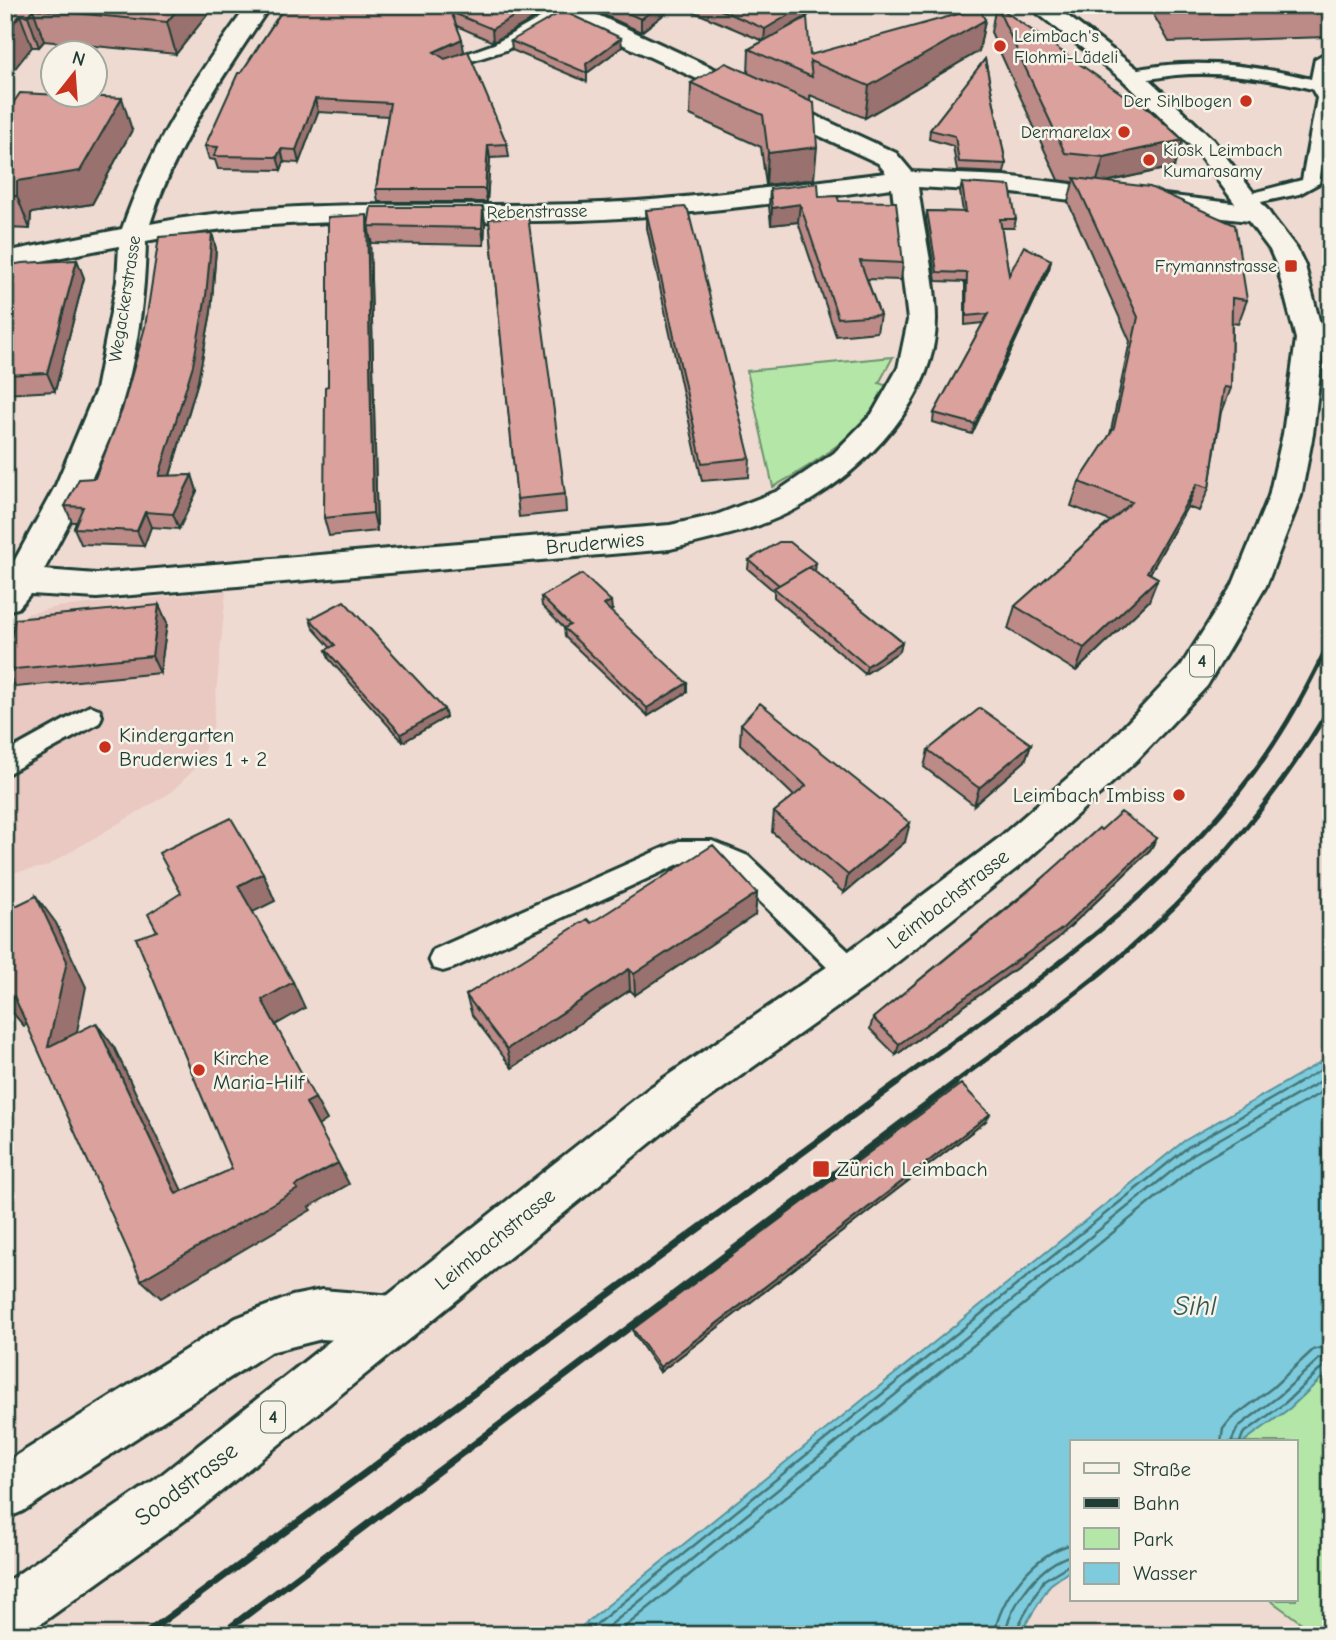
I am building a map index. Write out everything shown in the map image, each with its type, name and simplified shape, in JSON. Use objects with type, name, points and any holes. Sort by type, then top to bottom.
[{"type":"street","name":"Wegackerstrasse","points":[[14,591],[72,485],[111,390],[131,281],[129,262],[133,235],[158,170],[215,66],[260,5]]},
{"type":"street","name":"Leimbachstrasse","points":[[394,1320],[664,1104],[852,973],[1013,849],[1124,750],[1194,676],[1249,586],[1285,496],[1298,433],[1310,339],[1291,266],[1283,249],[1204,145],[1131,75],[1038,5]]},
{"type":"street","points":[[562,7],[887,158],[904,179],[1004,184],[1252,207]]},
{"type":"street","name":"Rebenstrasse","points":[[5,260],[190,224],[300,213],[580,212],[678,206],[904,179]]},
{"type":"street","name":"Bruderwies","points":[[14,591],[670,537],[723,525],[789,499],[845,460],[884,420],[913,368],[922,320],[904,179]]},
{"type":"street","points":[[5,1493],[253,1335],[295,1317],[334,1311],[394,1320]]},
{"type":"street","name":"Soodstrasse","points":[[5,1616],[174,1497],[394,1320]]},
{"type":"lane","points":[[446,64],[500,47],[562,7]]},
{"type":"lane","points":[[1252,207],[1310,183],[1325,94],[1323,59],[1331,55]]},
{"type":"lane","points":[[1131,75],[1204,67],[1291,78],[1325,94]]},
{"type":"lane","points":[[5,765],[90,716]]},
{"type":"lane","points":[[443,959],[679,852],[712,852],[739,864],[852,973]]},
{"type":"shaded area","name":"Kindergarten Bruderwies 1 + 2","points":[[226,591],[213,727],[198,766],[170,793],[45,867],[5,874],[5,631],[26,614],[57,607]]},
{"type":"green space","points":[[893,357],[879,383],[887,386],[866,418],[822,457],[773,487],[747,371]]},
{"type":"green space","points":[[1331,1369],[1331,1635],[1318,1635],[1273,1602],[1298,1602],[1298,1440],[1246,1440],[1290,1408]]},
{"type":"water","name":"Sihl","points":[[1331,1056],[1331,1369],[1290,1408],[1246,1440],[1070,1440],[1070,1570],[1050,1585],[1019,1635],[571,1635],[1184,1141]]},
{"type":"building","points":[[5,5],[181,5],[167,22],[33,9],[28,16],[20,15],[5,34]]},
{"type":"building","points":[[286,5],[534,5],[492,29],[451,12],[462,39],[434,52],[445,59],[468,51],[507,144],[488,145],[485,189],[376,189],[390,103],[315,99],[296,150],[281,149],[277,157],[214,156],[218,147],[205,146],[238,73],[241,73]]},
{"type":"building","points":[[610,5],[659,5],[641,19]]},
{"type":"building","points":[[709,5],[805,5],[765,29]]},
{"type":"building","points":[[996,5],[1125,96],[1132,94],[1183,140],[1104,157],[1065,153]]},
{"type":"building","points":[[980,8],[985,20],[869,86],[810,61],[812,77],[749,49],[807,17],[810,55]]},
{"type":"building","points":[[563,11],[621,38],[586,64],[587,73],[511,41]]},
{"type":"building","points":[[985,59],[1006,164],[959,162],[955,136],[930,130]]},
{"type":"building","points":[[726,63],[814,103],[817,147],[768,153],[763,115],[691,83]]},
{"type":"building","points":[[20,93],[38,94],[38,108],[108,108],[108,97],[122,98],[80,171],[17,181],[17,196],[5,196],[5,115]]},
{"type":"building","points":[[1074,178],[1150,187],[1235,225],[1247,300],[1232,298],[1231,388],[1224,387],[1209,488],[1197,484],[1147,572],[1158,578],[1084,648],[1015,606],[1132,502],[1079,482],[1114,428],[1138,317]]},
{"type":"building","points":[[818,183],[819,197],[837,196],[839,201],[896,202],[903,263],[860,261],[880,315],[838,318],[800,204],[772,208],[770,189]]},
{"type":"building","points":[[962,183],[1010,186],[1016,219],[1000,219],[1009,275],[1024,246],[1051,260],[975,424],[934,413],[988,314],[966,316],[967,273],[937,272],[927,211],[966,212]]},
{"type":"building","points":[[371,207],[483,207],[482,228],[368,226]]},
{"type":"building","points":[[685,207],[688,210],[750,458],[702,463],[646,210]]},
{"type":"building","points":[[367,215],[373,513],[324,518],[325,387],[328,386],[328,217]]},
{"type":"building","points":[[528,216],[565,494],[517,499],[489,219]]},
{"type":"building","points":[[212,233],[206,296],[193,365],[159,476],[192,475],[173,514],[145,512],[137,531],[74,528],[83,507],[65,506],[79,479],[95,478],[122,410],[145,327],[159,237]]},
{"type":"building","points":[[77,260],[47,373],[5,375],[5,266]]},
{"type":"building","points":[[779,542],[790,542],[816,563],[779,585],[749,560]]},
{"type":"building","points":[[809,567],[902,642],[867,666],[774,588]]},
{"type":"building","points":[[582,574],[611,601],[604,605],[687,683],[647,708],[564,628],[570,625],[541,597]]},
{"type":"building","points":[[344,601],[444,709],[401,734],[326,650],[335,645],[310,619]]},
{"type":"building","points":[[159,605],[152,656],[5,670],[15,619]]},
{"type":"building","points":[[760,703],[910,823],[848,875],[774,812],[806,786],[741,724]]},
{"type":"building","points":[[980,708],[1031,744],[979,788],[928,750]]},
{"type":"building","points":[[1121,812],[1157,838],[1063,928],[899,1044],[873,1018],[1024,895],[1099,828],[1101,830]]},
{"type":"building","points":[[231,818],[263,873],[238,886],[293,982],[262,1000],[315,1098],[306,1103],[338,1163],[295,1186],[298,1189],[141,1280],[14,996],[5,1000],[5,911],[36,896],[67,961],[48,1047],[96,1023],[176,1194],[232,1169],[136,938],[157,931],[148,914],[181,893],[159,853]]},
{"type":"building","points":[[713,845],[757,893],[634,974],[629,969],[507,1049],[466,995],[587,919],[591,923]]},
{"type":"building","points":[[961,1084],[990,1114],[660,1367],[633,1329]]},
{"type":"railway","points":[[895,1084],[1099,931],[1192,845],[1234,797],[1272,746],[1296,707],[1331,639]]},
{"type":"railway","points":[[953,1084],[1102,972],[1168,913],[1199,882],[1256,815],[1283,780],[1331,706]]},
{"type":"railway","points":[[144,1635],[897,1083]]},
{"type":"railway","points":[[220,1635],[955,1083]]},
{"type":"place","name":"Leimbach's Flohmi-Lädeli","points":[[1000,46]]},
{"type":"place","name":"Der Sihlbogen","points":[[1246,101]]},
{"type":"place","name":"Dermarelax","points":[[1124,132]]},
{"type":"place","name":"Kiosk Leimbach Kumarasamy","points":[[1149,160]]},
{"type":"place","name":"Frymannstrasse","points":[[1291,266]]},
{"type":"place","name":"Kindergarten Bruderwies 1 + 2","points":[[105,747]]},
{"type":"place","name":"Leimbach Imbiss","points":[[1179,795]]},
{"type":"place","name":"Kirche Maria-Hilf","points":[[199,1070]]},
{"type":"place","name":"Zürich Leimbach","points":[[821,1169]]}]
